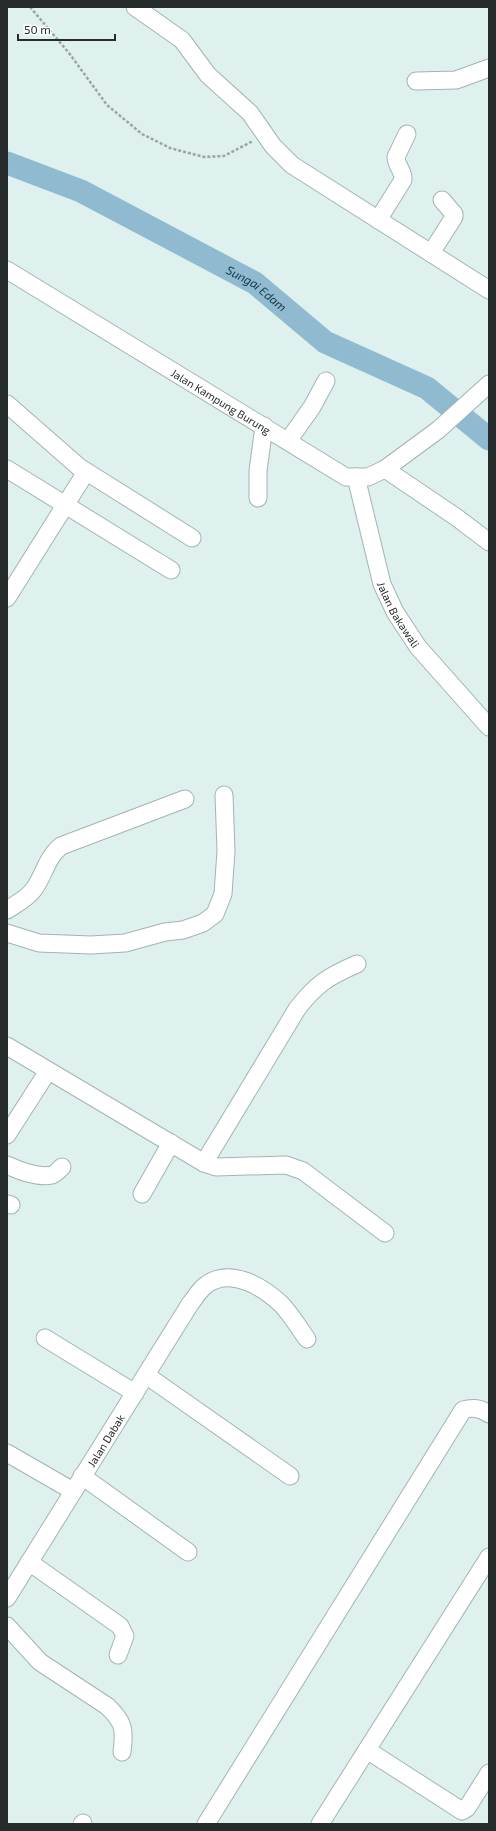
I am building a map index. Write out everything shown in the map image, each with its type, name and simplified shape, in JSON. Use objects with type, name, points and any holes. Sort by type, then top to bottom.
[{"type":"street","points":[[136,7],[182,40],[208,75],[250,113],[276,150],[292,165],[489,290]]},
{"type":"street","points":[[416,80],[456,80],[489,68]]},
{"type":"street","points":[[378,220],[402,180],[403,175],[396,162],[396,157],[408,134]]},
{"type":"street","points":[[431,253],[454,217],[454,214],[442,200]]},
{"type":"street","name":"Jalan Kampung Burung","points":[[7,270],[346,477],[368,476],[385,469],[438,430],[483,390]]},
{"type":"street","points":[[288,441],[312,407],[326,381]]},
{"type":"street","points":[[7,404],[63,454],[86,472],[192,538]]},
{"type":"street","points":[[258,498],[258,471],[264,426]]},
{"type":"street","points":[[7,469],[171,570]]},
{"type":"street","points":[[385,469],[456,517],[489,542]]},
{"type":"street","points":[[7,598],[86,472]]},
{"type":"street","name":"Jalan Bakawali","points":[[356,477],[382,584],[395,612],[418,647],[489,727]]},
{"type":"street","points":[[7,932],[39,943],[91,945],[125,943],[170,931],[183,930],[203,923],[215,914],[224,894],[226,851],[224,795]]},
{"type":"street","points":[[7,910],[34,889],[56,850],[61,846],[185,799]]},
{"type":"street","points":[[204,1163],[297,1009],[312,990],[332,975],[357,964]]},
{"type":"street","points":[[7,1046],[204,1163],[216,1167],[286,1165],[303,1171],[385,1233]]},
{"type":"street","points":[[7,1134],[48,1070]]},
{"type":"street","points":[[142,1194],[171,1143]]},
{"type":"street","points":[[7,1165],[22,1172],[53,1175],[62,1168]]},
{"type":"street","name":"Jalan Dabak","points":[[7,1598],[190,1304],[206,1285],[226,1277],[249,1282],[264,1290],[281,1304],[307,1339]]},
{"type":"street","points":[[45,1338],[135,1393]]},
{"type":"street","points":[[146,1375],[290,1476]]},
{"type":"street","points":[[206,1824],[463,1410],[472,1407],[489,1414]]},
{"type":"street","points":[[7,1453],[73,1490]]},
{"type":"street","points":[[82,1476],[188,1552]]},
{"type":"street","points":[[320,1824],[489,1558]]},
{"type":"street","points":[[29,1562],[120,1626],[125,1636],[118,1655]]},
{"type":"street","points":[[7,1626],[40,1662],[116,1714],[122,1722],[124,1735],[122,1752]]},
{"type":"street","points":[[367,1750],[462,1810],[467,1808],[489,1773]]},
{"type":"path","points":[[30,7],[69,53],[107,105],[142,134],[170,148],[204,157],[224,156],[266,135]]},
{"type":"waterway","name":"Sungai Edam","points":[[7,163],[81,191],[255,283],[325,342],[427,388],[489,439]]}]
